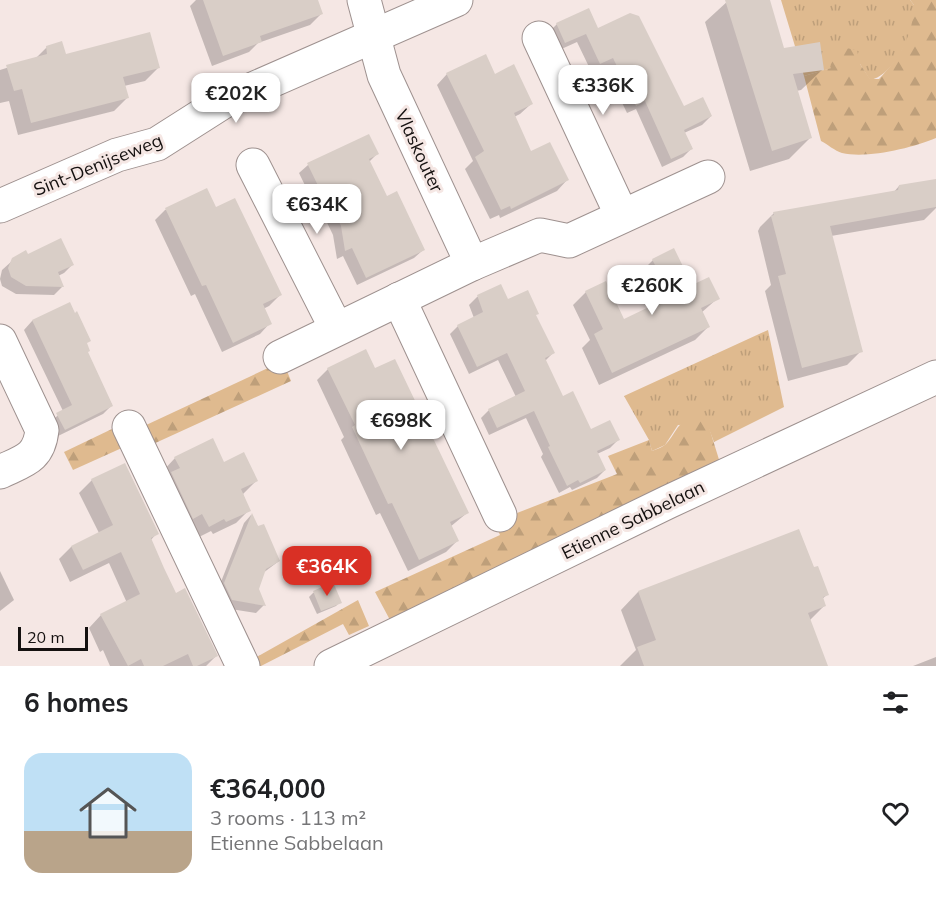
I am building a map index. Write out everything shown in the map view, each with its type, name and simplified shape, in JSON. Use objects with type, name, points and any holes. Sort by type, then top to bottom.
[{"type":"street","name":"Vlaskouter","points":[[364,0],[384,75],[472,264]]},
{"type":"street","name":"Sint-Denijseweg","points":[[0,206],[117,155],[158,144],[223,102],[456,0]]},
{"type":"street","points":[[539,38],[622,216]]},
{"type":"street","points":[[253,165],[336,328]]},
{"type":"street","points":[[280,357],[472,264],[540,235],[569,241],[708,177]]},
{"type":"street","points":[[399,299],[500,515]]},
{"type":"street","points":[[0,341],[42,430],[41,442],[32,457],[0,472]]},
{"type":"street","name":"Etienne Sabbelaan","points":[[331,666],[668,502],[936,377]]},
{"type":"street","points":[[129,427],[243,666]]},
{"type":"green space","points":[[781,0],[910,0],[914,5],[914,23],[897,58],[877,78],[870,80],[860,64],[832,68],[804,76]]},
{"type":"green space","points":[[910,0],[936,0],[936,138],[902,149],[876,154],[839,152],[821,141],[804,76],[831,68],[828,50],[840,47],[857,50],[860,64],[870,79],[879,79],[893,63],[908,36],[914,5]]},
{"type":"green space","points":[[768,330],[784,407],[714,442],[707,424],[678,425],[665,445],[652,451],[649,440],[624,396]]},
{"type":"green space","points":[[283,361],[291,381],[151,445],[144,426]]},
{"type":"green space","points":[[696,418],[708,424],[721,466],[390,620],[375,592],[500,535],[494,522],[617,474],[608,456],[649,440],[652,451],[660,448],[666,444],[681,424]]},
{"type":"green space","points":[[114,428],[124,447],[73,470],[64,452]]},
{"type":"green space","points":[[358,600],[369,626],[349,635],[343,624],[261,666],[256,666],[253,659]]},
{"type":"building","points":[[203,0],[318,0],[323,14],[260,36],[262,42],[223,56]]},
{"type":"building","points":[[725,0],[770,0],[784,48],[820,42],[824,70],[793,74],[812,138],[772,151]]},
{"type":"building","points":[[589,8],[598,28],[630,13],[639,16],[684,106],[703,97],[712,116],[684,130],[693,149],[671,159],[645,101],[636,106],[613,58],[600,64],[586,34],[565,43],[556,23]]},
{"type":"building","points":[[150,32],[160,68],[123,77],[129,98],[31,123],[22,89],[14,91],[6,65],[47,54],[46,46],[62,41],[66,54]]},
{"type":"building","points":[[486,54],[495,74],[514,64],[533,104],[514,113],[531,151],[550,142],[569,180],[511,209],[510,206],[501,210],[475,157],[484,151],[446,73]]},
{"type":"building","points":[[369,134],[379,154],[369,159],[387,196],[397,191],[425,250],[366,278],[352,248],[345,251],[341,226],[329,201],[326,202],[307,163]]},
{"type":"building","points":[[936,179],[936,207],[830,226],[863,352],[802,368],[778,276],[786,274],[771,216],[774,215],[773,212],[898,190],[899,185]]},
{"type":"building","points":[[207,188],[216,207],[235,198],[282,295],[263,304],[272,324],[233,343],[206,285],[202,286],[165,208]]},
{"type":"building","points":[[61,238],[74,265],[58,272],[64,287],[26,286],[11,277],[8,268],[12,258],[26,250],[28,254]]},
{"type":"building","points":[[674,248],[692,285],[709,277],[720,299],[701,308],[710,327],[612,373],[594,334],[603,329],[585,291],[606,281],[624,319],[671,297],[652,259]]},
{"type":"building","points":[[501,284],[508,299],[528,290],[539,314],[536,315],[555,353],[545,358],[563,396],[573,391],[591,429],[610,420],[620,440],[597,451],[606,470],[580,483],[578,480],[567,486],[534,411],[497,428],[488,409],[525,391],[507,353],[477,367],[457,325],[483,312],[477,295]]},
{"type":"building","points":[[70,302],[75,313],[77,311],[91,341],[87,343],[90,351],[88,352],[113,406],[65,430],[56,413],[72,405],[32,320]]},
{"type":"building","points":[[366,349],[375,368],[395,359],[469,513],[450,522],[459,541],[419,560],[392,503],[388,504],[352,427],[355,425],[327,368]]},
{"type":"building","points":[[213,438],[224,462],[244,452],[258,481],[241,489],[251,511],[226,522],[224,519],[209,527],[202,514],[193,519],[171,472],[180,468],[174,457]]},
{"type":"building","points":[[125,463],[159,534],[151,538],[176,593],[185,588],[218,656],[197,666],[193,666],[188,654],[163,666],[144,666],[141,659],[128,666],[100,614],[140,594],[121,552],[83,570],[71,546],[113,525],[91,479]]},
{"type":"building","points":[[252,513],[258,526],[264,524],[280,561],[266,569],[259,589],[266,606],[232,600],[224,583]]},
{"type":"building","points":[[799,529],[814,567],[818,566],[829,595],[823,597],[826,606],[808,613],[828,666],[644,666],[637,647],[656,640],[638,591]]},
{"type":"building","points":[[333,582],[342,603],[321,611],[313,591]]}]
